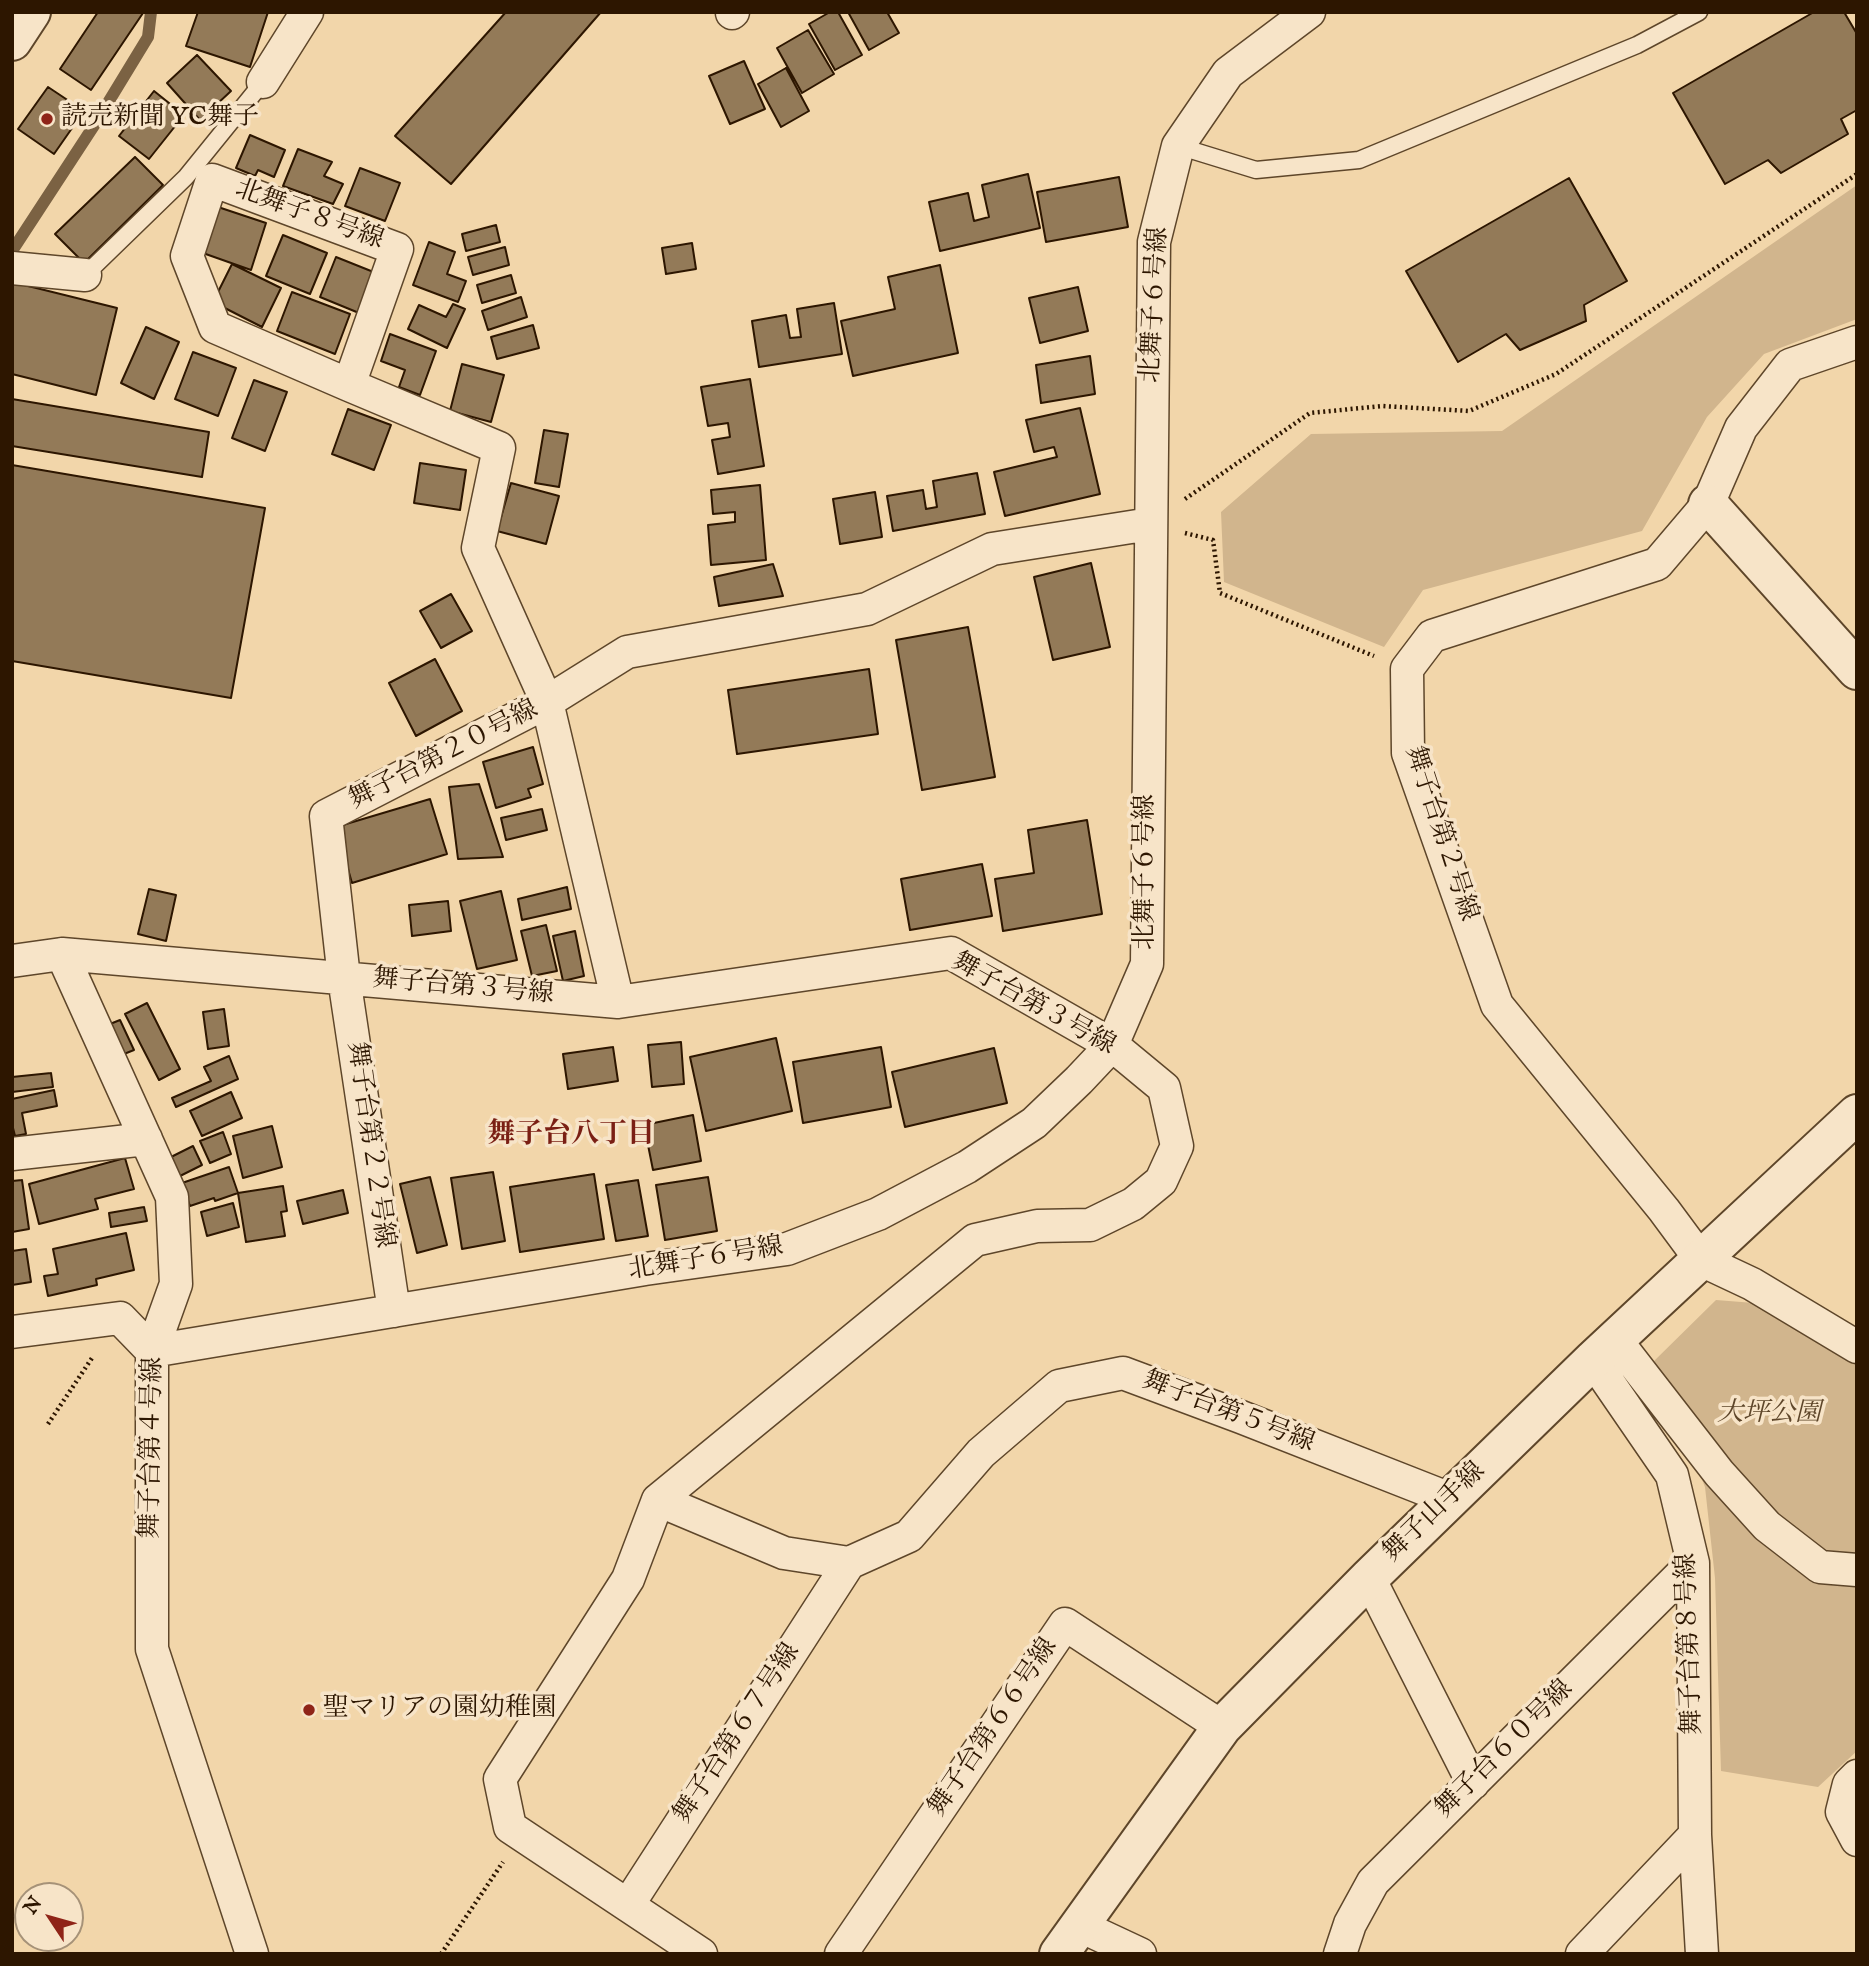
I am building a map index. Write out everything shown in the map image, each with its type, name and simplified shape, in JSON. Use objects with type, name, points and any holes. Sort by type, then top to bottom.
[{"type":"street","points":[[12,41],[31,12]]},
{"type":"street","points":[[263,82],[307,12]]},
{"type":"street","name":"北舞子６号線","points":[[152,1351],[645,1269],[787,1249],[878,1214],[967,1167],[1034,1123],[1112,1045],[1147,964],[1154,242],[1178,146],[1228,74],[1309,12]]},
{"type":"street","name":"北舞子８号線","points":[[349,384],[397,248],[212,180],[187,257],[215,327],[499,449],[478,548],[547,702]]},
{"type":"street","points":[[14,268],[85,275]]},
{"type":"street","points":[[1407,669],[1432,636],[1657,564],[1708,504],[1741,428],[1790,365],[1857,342]]},
{"type":"street","points":[[1708,504],[1857,670]]},
{"type":"street","points":[[547,702],[627,652],[867,609],[992,549],[1150,524]]},
{"type":"street","name":"舞子台第２号線","points":[[1407,669],[1408,753],[1497,1005],[1664,1210],[1701,1260]]},
{"type":"street","name":"舞子台第２０号線","points":[[344,978],[326,816],[547,702],[618,1002]]},
{"type":"street","name":"舞子台第３号線","points":[[12,961],[62,954],[618,1002],[951,953],[1112,1045],[1164,1088],[1177,1146],[1161,1181],[1133,1204],[1090,1225],[1037,1226],[975,1240],[658,1500]]},
{"type":"street","name":"舞子台第４号線","points":[[62,954],[172,1197],[176,1284],[152,1351],[152,1650],[252,1954]]},
{"type":"street","name":"舞子台第２２号線","points":[[344,978],[394,1311]]},
{"type":"street","name":"舞子山手線","points":[[1068,1939],[1222,1727],[1368,1578],[1604,1350],[1857,1114]]},
{"type":"street","points":[[12,1154],[146,1139]]},
{"type":"street","points":[[1701,1260],[1752,1284],[1857,1347]]},
{"type":"street","points":[[12,1332],[120,1318],[152,1351]]},
{"type":"street","points":[[1604,1350],[1767,1526],[1821,1567],[1857,1570]]},
{"type":"street","name":"舞子台第８号線","points":[[1604,1350],[1672,1475],[1693,1563],[1695,1835],[1702,1954]]},
{"type":"street","name":"舞子台第５号線","points":[[849,1563],[909,1536],[981,1453],[1059,1386],[1123,1373],[1450,1499]]},
{"type":"street","points":[[701,1954],[510,1827],[500,1779],[628,1579],[658,1500],[784,1553],[849,1563]]},
{"type":"street","name":"舞子台第６７号線","points":[[628,1905],[849,1563]]},
{"type":"street","name":"舞子台６０号線","points":[[1340,1954],[1350,1924],[1373,1882],[1693,1563]]},
{"type":"street","points":[[1368,1578],[1473,1783]]},
{"type":"street","name":"舞子台第６６号線","points":[[841,1954],[1065,1623],[1222,1727]]},
{"type":"street","points":[[1857,1776],[1849,1784],[1842,1812],[1857,1840]]},
{"type":"street","points":[[1582,1954],[1695,1835]]},
{"type":"street","points":[[1068,1939],[1140,1954]]},
{"type":"lane","points":[[1178,146],[1255,170],[1359,160],[1637,45],[1699,12]]},
{"type":"lane","points":[[85,275],[186,177],[263,82]]},
{"type":"path","points":[[1150,524],[1310,413],[1382,406],[1469,411],[1556,374],[1857,174]]},
{"type":"path","points":[[1150,524],[1213,540],[1220,593],[1407,669]]},
{"type":"path","points":[[48,1424],[120,1318]]},
{"type":"path","points":[[441,1954],[510,1852]]},
{"type":"green space","points":[[1857,185],[1857,319],[1764,354],[1707,417],[1642,531],[1423,590],[1384,647],[1224,582],[1221,512],[1311,434],[1502,431]]},
{"type":"green space","name":"大坪公園","points":[[1716,1300],[1754,1303],[1857,1365],[1857,1751],[1818,1787],[1721,1771],[1715,1578],[1705,1487],[1654,1361]]},
{"type":"building","points":[[98,12],[143,13],[91,90],[60,69]]},
{"type":"building","points":[[198,12],[268,12],[250,67],[186,46]]},
{"type":"building","points":[[506,12],[601,12],[451,184],[395,136]]},
{"type":"building","points":[[830,12],[838,12],[862,55],[835,70],[809,24]]},
{"type":"building","points":[[848,12],[887,12],[899,33],[869,50]]},
{"type":"building","points":[[1814,12],[1844,12],[1857,34],[1857,110],[1841,119],[1848,134],[1781,173],[1768,160],[1725,184],[1673,93]]},
{"type":"building","points":[[808,30],[834,74],[802,93],[777,48]]},
{"type":"building","points":[[197,55],[231,91],[200,120],[167,83]]},
{"type":"building","points":[[744,61],[765,109],[730,124],[709,76]]},
{"type":"building","points":[[786,68],[809,111],[781,127],[758,84]]},
{"type":"building","points":[[48,87],[84,111],[54,154],[18,129]]},
{"type":"building","points":[[154,91],[184,115],[149,159],[119,136]]},
{"type":"building","points":[[250,135],[285,150],[274,177],[258,170],[255,176],[236,168]]},
{"type":"building","points":[[298,149],[332,162],[324,176],[343,184],[333,204],[283,186]]},
{"type":"building","points":[[135,157],[163,185],[84,263],[55,234]]},
{"type":"building","points":[[360,168],[400,183],[385,221],[345,206]]},
{"type":"building","points":[[1028,174],[1040,228],[940,251],[929,202],[968,193],[974,221],[989,217],[982,185]]},
{"type":"building","points":[[1119,177],[1128,227],[1046,242],[1037,192]]},
{"type":"building","points":[[1569,178],[1627,281],[1584,305],[1586,321],[1520,350],[1506,334],[1458,362],[1406,271]]},
{"type":"building","points":[[215,206],[266,223],[251,270],[200,252]]},
{"type":"building","points":[[496,225],[500,242],[466,251],[462,234]]},
{"type":"building","points":[[283,235],[327,253],[310,294],[266,276]]},
{"type":"building","points":[[429,242],[455,252],[447,274],[466,281],[458,302],[413,285]]},
{"type":"building","points":[[692,243],[696,269],[666,274],[662,248]]},
{"type":"building","points":[[505,247],[509,265],[473,275],[468,257]]},
{"type":"building","points":[[336,257],[376,273],[359,313],[320,297]]},
{"type":"building","points":[[232,264],[281,288],[262,327],[213,302]]},
{"type":"building","points":[[940,265],[958,353],[853,376],[841,321],[895,309],[888,277]]},
{"type":"building","points":[[511,275],[516,293],[482,303],[477,285]]},
{"type":"building","points":[[12,282],[117,308],[96,395],[12,374]]},
{"type":"building","points":[[1078,287],[1088,331],[1040,343],[1029,298]]},
{"type":"building","points":[[292,292],[350,314],[335,354],[277,331]]},
{"type":"building","points":[[521,297],[527,317],[488,330],[482,311]]},
{"type":"building","points":[[834,303],[842,354],[759,367],[752,321],[786,315],[790,338],[801,337],[797,309]]},
{"type":"building","points":[[453,304],[465,309],[447,348],[408,329],[419,305],[446,317]]},
{"type":"building","points":[[533,325],[539,348],[497,359],[491,337]]},
{"type":"building","points":[[146,327],[179,342],[154,399],[121,383]]},
{"type":"building","points":[[390,334],[436,351],[420,395],[399,387],[405,370],[381,361]]},
{"type":"building","points":[[193,352],[236,368],[218,416],[175,399]]},
{"type":"building","points":[[1090,356],[1095,394],[1041,403],[1036,365]]},
{"type":"building","points":[[462,364],[504,375],[491,422],[450,411]]},
{"type":"building","points":[[750,379],[764,466],[718,474],[712,440],[730,437],[728,423],[708,426],[701,387]]},
{"type":"building","points":[[254,380],[287,392],[265,451],[232,438]]},
{"type":"building","points":[[12,399],[209,432],[202,477],[12,446]]},
{"type":"building","points":[[1080,408],[1100,494],[1005,516],[994,472],[1057,457],[1054,447],[1034,452],[1026,420]]},
{"type":"building","points":[[348,409],[391,425],[374,470],[332,454]]},
{"type":"building","points":[[544,430],[568,434],[559,487],[535,483]]},
{"type":"building","points":[[420,463],[466,470],[460,510],[414,503]]},
{"type":"building","points":[[12,465],[265,508],[231,698],[12,661]]},
{"type":"building","points":[[977,473],[985,514],[893,531],[887,496],[923,490],[926,509],[937,507],[933,481]]},
{"type":"building","points":[[511,483],[559,496],[546,544],[497,531]]},
{"type":"building","points":[[760,485],[766,560],[711,565],[708,525],[735,522],[735,512],[713,514],[711,490]]},
{"type":"building","points":[[875,492],[882,537],[840,544],[833,499]]},
{"type":"building","points":[[1091,563],[1110,647],[1053,660],[1034,577]]},
{"type":"building","points":[[773,564],[783,596],[719,606],[714,577]]},
{"type":"building","points":[[451,594],[472,631],[441,648],[420,611]]},
{"type":"building","points":[[968,627],[995,777],[922,790],[896,640]]},
{"type":"building","points":[[435,659],[462,711],[416,736],[389,683]]},
{"type":"building","points":[[869,669],[878,734],[737,754],[728,690]]},
{"type":"building","points":[[533,747],[543,784],[528,789],[531,797],[496,808],[483,762]]},
{"type":"building","points":[[479,784],[503,857],[458,859],[449,787]]},
{"type":"building","points":[[430,799],[447,854],[352,883],[336,827]]},
{"type":"building","points":[[542,809],[547,830],[506,840],[501,818]]},
{"type":"building","points":[[1087,820],[1102,914],[1003,931],[995,879],[1034,873],[1028,830]]},
{"type":"building","points":[[982,864],[992,916],[910,930],[901,879]]},
{"type":"building","points":[[567,887],[571,909],[522,920],[518,899]]},
{"type":"building","points":[[149,889],[176,895],[166,941],[138,934]]},
{"type":"building","points":[[501,891],[517,960],[477,969],[460,901]]},
{"type":"building","points":[[448,901],[451,931],[412,936],[409,905]]},
{"type":"building","points":[[546,925],[557,971],[532,976],[521,931]]},
{"type":"building","points":[[575,931],[584,976],[563,981],[553,936]]},
{"type":"building","points":[[147,1003],[180,1069],[159,1080],[125,1014]]},
{"type":"building","points":[[224,1009],[229,1046],[208,1049],[203,1012]]},
{"type":"building","points":[[120,1020],[134,1050],[124,1054],[110,1024]]},
{"type":"building","points":[[776,1038],[792,1111],[706,1131],[690,1057]]},
{"type":"building","points":[[681,1042],[684,1084],[652,1087],[648,1045]]},
{"type":"building","points":[[613,1047],[618,1081],[568,1089],[563,1054]]},
{"type":"building","points":[[881,1047],[891,1107],[803,1123],[793,1062]]},
{"type":"building","points":[[994,1048],[1007,1103],[905,1127],[892,1072]]},
{"type":"building","points":[[229,1056],[238,1079],[176,1107],[172,1098],[211,1081],[204,1067]]},
{"type":"building","points":[[51,1073],[53,1087],[12,1092],[12,1077]]},
{"type":"building","points":[[54,1090],[57,1106],[22,1113],[26,1134],[15,1136],[12,1099]]},
{"type":"building","points":[[231,1092],[242,1118],[202,1136],[190,1111]]},
{"type":"building","points":[[693,1115],[701,1161],[653,1170],[644,1125]]},
{"type":"building","points":[[272,1126],[282,1167],[243,1178],[233,1136]]},
{"type":"building","points":[[223,1132],[231,1154],[210,1163],[200,1141]]},
{"type":"building","points":[[193,1146],[202,1165],[176,1178],[167,1159]]},
{"type":"building","points":[[125,1158],[134,1189],[95,1199],[98,1209],[39,1224],[29,1184]]},
{"type":"building","points":[[229,1167],[238,1193],[190,1206],[182,1183]]},
{"type":"building","points":[[493,1172],[505,1241],[462,1249],[451,1178]]},
{"type":"building","points":[[594,1174],[604,1239],[520,1252],[510,1187]]},
{"type":"building","points":[[430,1177],[447,1245],[417,1253],[400,1184]]},
{"type":"building","points":[[708,1177],[717,1231],[665,1240],[656,1185]]},
{"type":"building","points":[[22,1180],[29,1229],[12,1232],[12,1181]]},
{"type":"building","points":[[638,1180],[648,1236],[616,1241],[606,1185]]},
{"type":"building","points":[[283,1186],[287,1211],[281,1212],[285,1236],[246,1242],[238,1193]]},
{"type":"building","points":[[343,1190],[348,1213],[303,1224],[297,1201]]},
{"type":"building","points":[[233,1203],[239,1227],[207,1236],[201,1212]]},
{"type":"building","points":[[144,1207],[147,1221],[111,1227],[109,1213]]},
{"type":"building","points":[[126,1233],[134,1270],[96,1279],[97,1285],[48,1296],[44,1276],[58,1274],[53,1249]]},
{"type":"building","points":[[26,1249],[31,1282],[12,1285],[12,1251]]},
{"type":"waterway","points":[[12,251],[148,37],[151,12]]},
{"type":"place","name":"読売新聞 YC舞子","points":[[47,119]]},
{"type":"place","name":"聖マリアの園幼稚園","points":[[309,1710]]},
{"type":"district","name":"舞子台八丁目","points":[[571,1136]]}]
